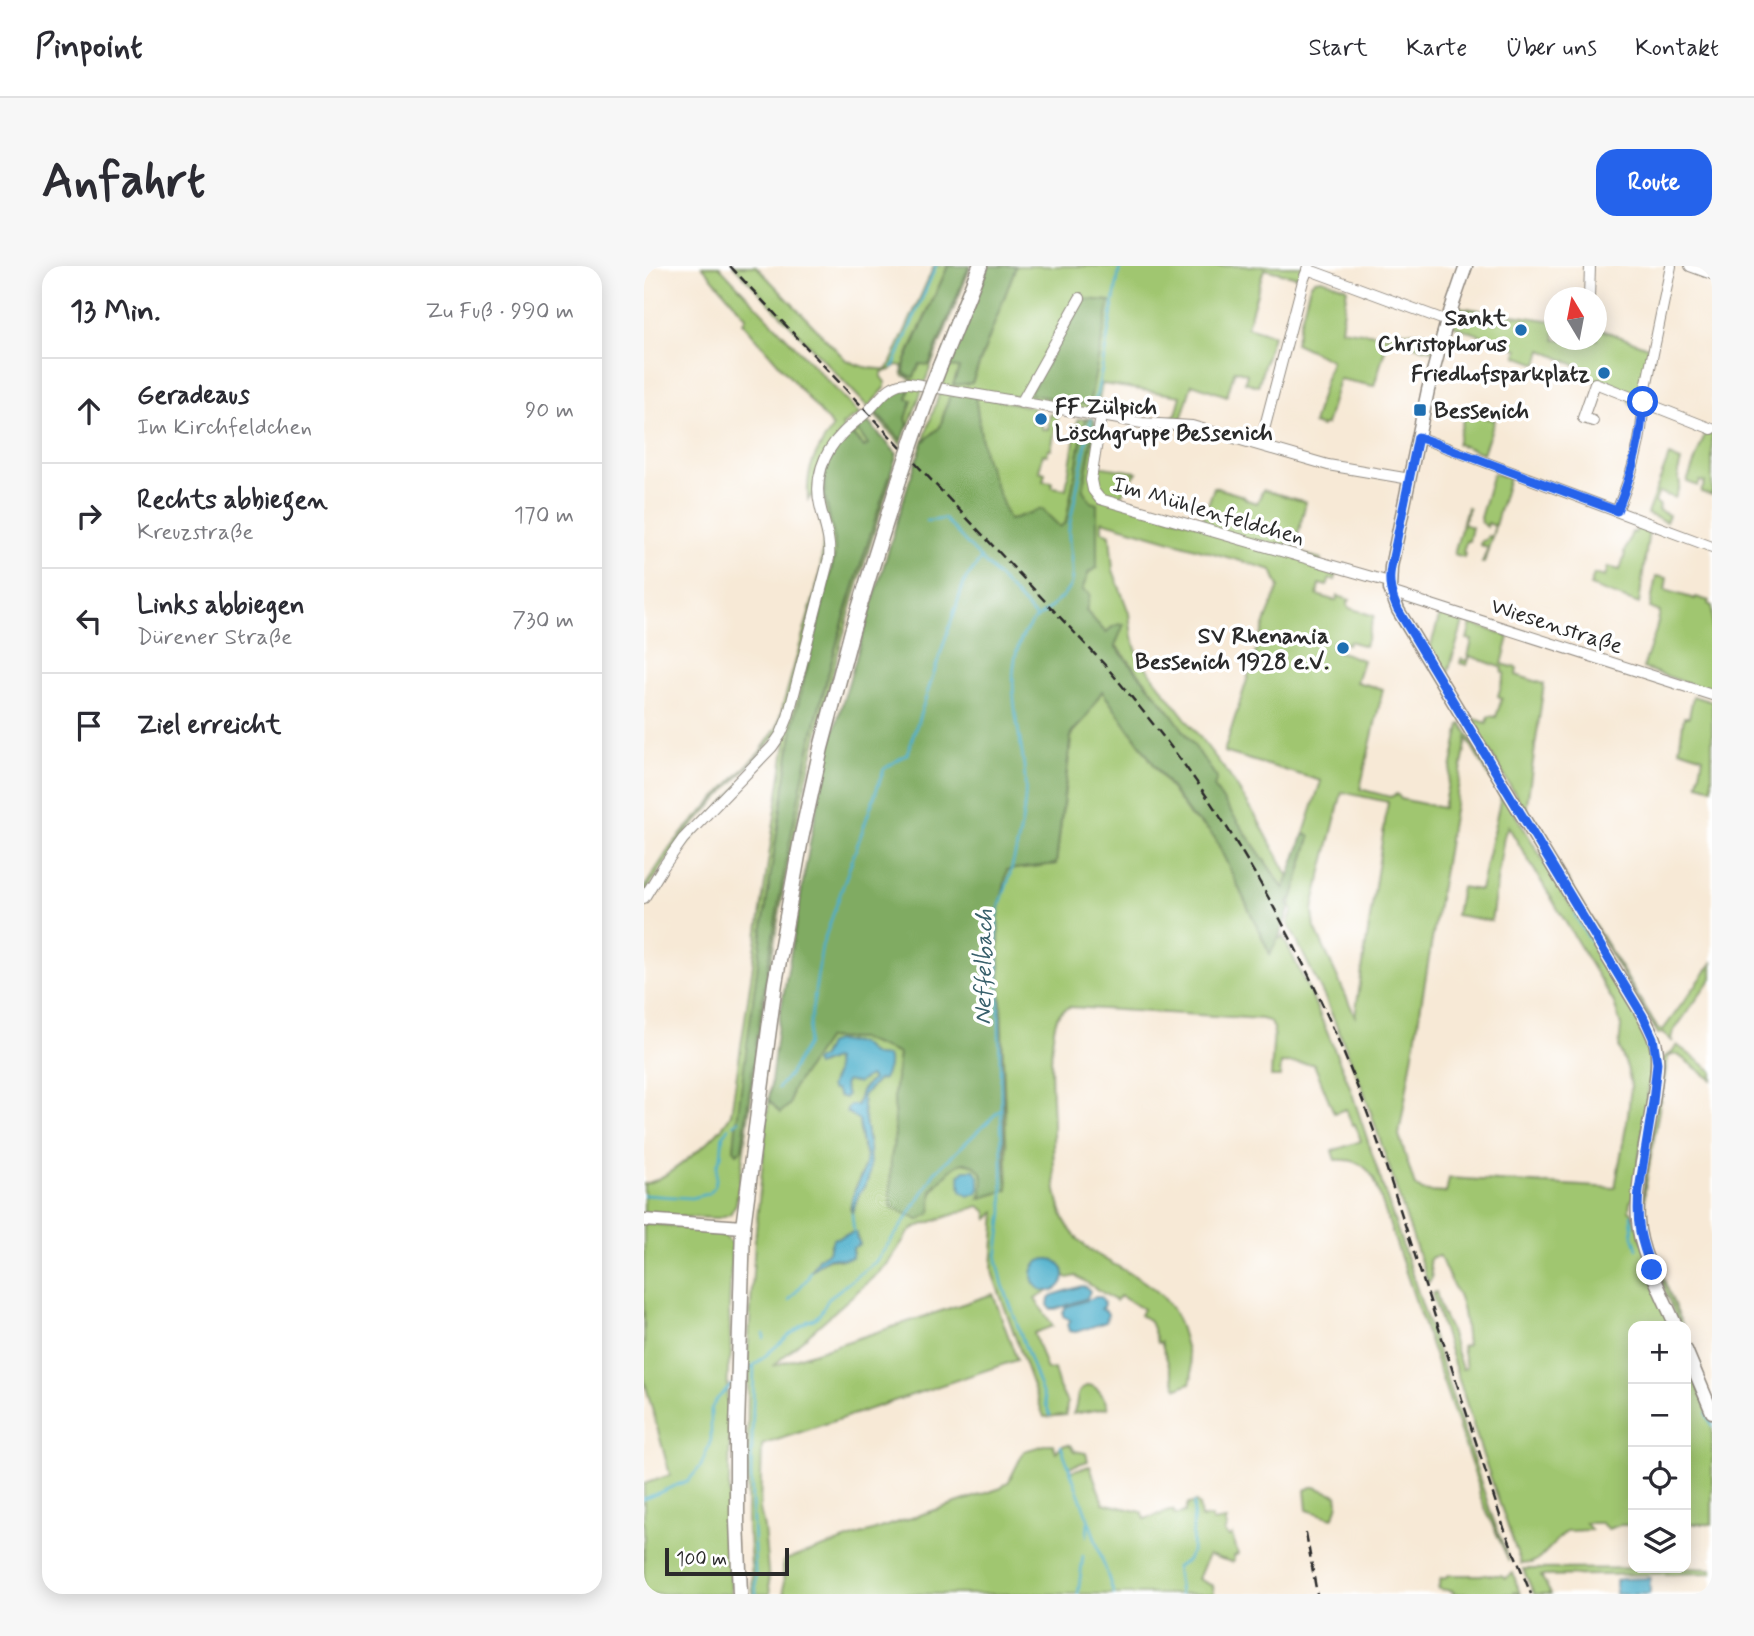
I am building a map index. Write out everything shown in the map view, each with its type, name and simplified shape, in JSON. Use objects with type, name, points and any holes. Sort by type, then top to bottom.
[{"type":"main road","points":[[740,1594],[737,1393],[743,1227],[775,983],[801,839],[821,748],[875,553],[926,402],[980,266]]},
{"type":"street","points":[[1466,266],[1428,390],[1391,567],[1390,587],[1398,610],[1636,1005],[1653,1038],[1657,1051],[1657,1073],[1639,1190],[1638,1220],[1640,1238],[1674,1321]]},
{"type":"street","points":[[1589,287],[1590,266]]},
{"type":"street","points":[[1617,511],[1635,457],[1643,402],[1671,266]]},
{"type":"street","points":[[1690,266],[1712,274]]},
{"type":"street","points":[[1261,445],[1308,268],[1447,321]]},
{"type":"street","points":[[1021,403],[1080,298]]},
{"type":"street","points":[[1593,421],[1583,418],[1595,383],[1712,429]]},
{"type":"street","points":[[644,898],[683,839],[772,747],[781,734],[788,718],[830,552],[829,537],[818,496],[822,465],[835,441],[897,384],[912,384],[1142,423],[1192,426],[1341,468],[1410,479]]},
{"type":"street","name":"Im Mühlenfeldchen","points":[[1094,415],[1091,480],[1093,490],[1101,499],[1390,587]]},
{"type":"street","points":[[1418,437],[1712,547]]},
{"type":"street","name":"Wiesenstraße","points":[[1390,587],[1712,695]]},
{"type":"street","points":[[644,1220],[743,1227]]},
{"type":"street","points":[[1691,1362],[1712,1412]]},
{"type":"green space","points":[[702,266],[719,266],[860,415],[842,425],[843,429],[817,472],[827,554],[790,700],[777,735],[684,835],[644,894],[644,888],[669,849],[759,753],[777,727],[819,578],[823,550],[823,533],[813,494],[808,500],[809,478],[817,453],[833,427],[743,323],[746,317]]},
{"type":"green space","points":[[734,266],[756,266],[846,360],[866,367],[888,369],[934,266],[948,266],[903,367],[920,363],[971,266],[909,425],[906,419],[912,401],[874,411],[902,441],[901,445],[871,411],[879,402],[913,380],[903,375],[902,366],[896,365],[891,370],[882,372],[885,388],[868,407]]},
{"type":"green space","points":[[948,266],[969,266],[929,365],[920,364],[914,377],[907,375],[904,372],[905,363]]},
{"type":"green space","points":[[988,266],[950,367],[959,368],[953,385],[972,383],[1016,266],[1305,266],[1302,278],[1264,269],[1247,327],[1273,335],[1258,386],[1245,382],[1247,374],[1235,370],[1227,396],[1192,384],[1181,420],[1169,419],[1176,414],[1181,396],[1102,384],[1095,412],[1021,396],[972,391],[946,405],[940,427],[923,442],[948,367]]},
{"type":"green space","points":[[989,266],[1016,266],[972,383],[953,385],[959,368],[949,367]]},
{"type":"green space","points":[[1322,279],[1347,288],[1341,329],[1389,336],[1391,330],[1438,334],[1433,350],[1388,340],[1374,386],[1339,379],[1326,425],[1322,427],[1313,424],[1331,360],[1295,343],[1310,285],[1315,280]]},
{"type":"green space","points":[[1083,299],[1110,301],[1089,405],[1029,394]]},
{"type":"green space","points":[[1459,307],[1544,320],[1544,350],[1607,350],[1607,332],[1650,348],[1637,414],[1623,391],[1580,375],[1582,368],[1542,350],[1538,364],[1516,356],[1518,349],[1452,325]]},
{"type":"green space","points":[[910,388],[907,399],[912,400],[902,441],[874,411],[894,391]]},
{"type":"green space","points":[[951,392],[975,396],[984,455],[1009,520],[1042,509],[1060,527],[1066,522],[1085,419],[1093,418],[1095,422],[1083,490],[1091,502],[1097,504],[1097,568],[1089,572],[1082,590],[1090,594],[1086,611],[1106,633],[1114,626],[1124,624],[1115,646],[1171,713],[1217,778],[1214,787],[1284,889],[1303,836],[1307,834],[1310,837],[1293,897],[1288,902],[1290,907],[1270,954],[1215,838],[1191,816],[1102,691],[1085,719],[1071,733],[1056,864],[1007,870],[998,919],[1005,1166],[1008,1190],[978,1199],[982,1195],[983,1174],[973,1165],[959,1164],[934,1187],[931,1212],[919,1220],[893,1208],[890,1202],[891,1159],[895,1134],[894,1095],[899,1054],[861,1039],[827,1038],[792,1090],[790,1104],[780,1113],[769,1100],[777,1032],[829,748],[907,488],[923,442],[940,427]]},
{"type":"green space","points":[[975,396],[1033,407],[1032,423],[1042,424],[1042,429],[1048,430],[1050,414],[1058,415],[1051,450],[1048,450],[1047,455],[1043,454],[1039,471],[1045,473],[1043,481],[1052,482],[1052,487],[1066,489],[1078,419],[1085,419],[1066,522],[1060,528],[1008,520],[984,455]]},
{"type":"green space","points":[[1465,413],[1495,420],[1483,453],[1457,444]]},
{"type":"green space","points":[[868,422],[897,454],[839,635],[810,745],[771,946],[742,1149],[737,1153],[734,1149],[736,1127],[794,721],[835,555],[833,530],[825,495],[826,471],[837,448],[851,434],[864,447],[868,445],[858,430],[859,426]]},
{"type":"green space","points":[[1095,422],[1096,466],[1137,472],[1117,500],[1201,525],[1214,487],[1257,503],[1263,490],[1306,502],[1294,551],[1321,559],[1319,568],[1337,573],[1335,580],[1330,579],[1327,586],[1319,584],[1317,595],[1336,601],[1338,596],[1350,600],[1347,604],[1349,608],[1374,616],[1365,646],[1349,641],[1348,644],[1335,641],[1332,649],[1363,660],[1356,682],[1383,689],[1360,789],[1390,797],[1397,794],[1401,799],[1443,808],[1462,724],[1504,794],[1503,799],[1508,802],[1647,1032],[1653,1056],[1634,1197],[1629,1210],[1632,1212],[1670,1321],[1628,1321],[1628,1525],[1608,1529],[1601,1523],[1586,1523],[1591,1530],[1566,1531],[1539,1559],[1521,1564],[1481,1450],[1432,1294],[1436,1292],[1462,1369],[1466,1368],[1462,1347],[1467,1345],[1461,1303],[1440,1256],[1432,1257],[1429,1261],[1432,1278],[1428,1283],[1364,1092],[1325,998],[1288,923],[1310,837],[1307,834],[1303,836],[1321,781],[1224,752],[1279,587],[1272,570],[1102,521],[1102,531],[1110,535],[1113,570],[1129,613],[1132,637],[1139,658],[1229,775],[1257,818],[1289,877],[1285,890],[1213,787],[1216,778],[1171,713],[1086,611],[1082,590],[1089,572],[1097,568],[1097,504],[1091,502],[1083,490]],"holes":[[[1467,738],[1501,797],[1480,890],[1461,887],[1456,915],[1491,921],[1504,836],[1508,826],[1614,1003],[1621,1026],[1619,1048],[1631,1085],[1615,1188],[1449,1178],[1446,1193],[1423,1191],[1415,1186],[1399,1135]],[[1342,792],[1388,802],[1355,1016],[1315,928],[1314,903]]]},
{"type":"green space","points":[[864,423],[858,430],[868,445],[865,447],[852,434],[823,483],[836,542],[835,555],[794,721],[763,926],[734,1149],[742,1148],[771,944],[811,742],[848,607],[891,473],[893,475],[841,642],[799,812],[771,961],[736,1204],[730,1214],[718,1218],[644,1216],[644,1184],[679,1166],[716,1133],[731,1114],[786,741],[692,838],[644,909],[644,904],[680,849],[788,730],[832,564],[822,497],[823,474],[836,445],[850,433],[857,433],[856,425]]},
{"type":"green space","points":[[1706,431],[1712,433],[1712,495],[1701,492],[1705,482],[1700,481],[1698,486],[1687,482]]},
{"type":"green space","points":[[1669,456],[1681,461],[1678,473],[1680,485],[1675,498],[1659,492],[1655,502],[1660,505],[1658,510],[1669,515],[1666,522],[1647,514]]},
{"type":"green space","points":[[1493,473],[1509,478],[1495,526],[1488,523],[1487,527],[1480,518]]},
{"type":"green space","points":[[1467,507],[1469,508],[1463,524],[1472,527],[1463,552],[1464,557],[1454,554]]},
{"type":"green space","points":[[1638,526],[1649,530],[1639,604],[1590,586],[1594,574],[1605,577],[1608,567],[1620,570],[1632,532],[1635,533]]},
{"type":"green space","points":[[1488,536],[1492,537],[1482,563],[1488,547],[1480,545],[1481,541]]},
{"type":"green space","points":[[1656,576],[1667,578],[1665,590],[1709,601],[1708,604],[1712,606],[1712,688],[1708,690],[1643,668],[1660,612],[1650,608]]},
{"type":"green space","points":[[1440,614],[1497,632],[1509,637],[1502,664],[1517,668],[1516,675],[1544,684],[1526,811],[1658,1029],[1663,1030],[1712,963],[1712,978],[1673,1032],[1673,1042],[1663,1033],[1658,1034],[1469,717],[1487,723],[1489,716],[1496,717],[1502,698],[1498,696],[1505,673],[1502,672],[1503,668],[1470,656],[1467,665],[1460,663],[1461,659],[1467,661],[1472,640],[1467,639],[1471,624],[1463,622],[1446,680],[1429,652]]},
{"type":"green space","points":[[1102,691],[1190,816],[1215,837],[1270,953],[1279,937],[1281,939],[1283,936],[1349,1084],[1509,1561],[1480,1497],[1478,1484],[1374,1179],[1367,1169],[1358,1163],[1335,1160],[1332,1151],[1361,1141],[1355,1124],[1352,1125],[1346,1109],[1334,1113],[1314,1064],[1281,1063],[1280,1077],[1271,1077],[1274,1028],[1269,1021],[1262,1019],[1070,1007],[1057,1018],[1051,1057],[1054,1174],[1061,1210],[1074,1235],[1086,1247],[1143,1281],[1168,1303],[1179,1324],[1190,1360],[1190,1383],[1178,1388],[1176,1386],[1161,1342],[1158,1343],[1150,1321],[1140,1315],[1143,1309],[1120,1296],[1116,1301],[1076,1276],[1068,1278],[1063,1269],[1048,1259],[1037,1265],[1033,1275],[1037,1284],[1049,1291],[1035,1299],[1053,1326],[1034,1333],[1047,1370],[1054,1369],[1067,1403],[1066,1415],[1044,1417],[993,1275],[996,1211],[988,1219],[986,1211],[979,1206],[916,1227],[877,1274],[773,1366],[993,1294],[1017,1360],[762,1445],[760,1509],[770,1594],[753,1594],[747,1532],[748,1351],[755,1240],[769,1100],[780,1112],[827,1038],[861,1039],[899,1054],[891,1159],[890,1202],[893,1208],[919,1219],[941,1179],[959,1164],[966,1163],[979,1169],[984,1182],[979,1198],[1008,1189],[998,919],[1007,869],[1056,864],[1072,733],[1085,719]],"holes":[[[838,1041],[852,1044],[870,1055],[880,1057],[878,1080],[862,1096],[869,1157],[864,1188],[854,1208],[850,1208],[866,1157],[859,1120],[848,1112],[857,1105],[861,1091],[872,1079],[869,1076],[846,1081],[845,1092],[839,1096],[832,1081],[836,1073],[835,1060],[820,1065],[817,1060]],[[854,1232],[859,1239],[853,1253],[840,1260],[828,1259],[811,1270],[818,1259],[829,1251],[835,1240]]]},
{"type":"green space","points":[[1693,696],[1712,702],[1712,788],[1698,784],[1703,757],[1679,749],[1684,717],[1689,717]]},
{"type":"green space","points":[[1677,1045],[1712,1071],[1712,1080],[1678,1055],[1668,1057],[1645,1191],[1644,1219],[1651,1248],[1681,1321],[1677,1321],[1647,1246],[1641,1204],[1663,1058]]},
{"type":"green space","points":[[644,1223],[710,1230],[725,1236],[732,1245],[729,1309],[731,1355],[727,1401],[730,1402],[731,1594],[644,1594],[644,1484],[670,1475],[644,1379]]},
{"type":"green space","points":[[1691,1371],[1712,1421],[1712,1524],[1691,1524]]},
{"type":"green space","points":[[1089,1385],[1099,1391],[1108,1408],[1073,1414],[1080,1390]]},
{"type":"green space","points":[[1053,1444],[1056,1452],[1062,1445],[1071,1445],[1075,1451],[1086,1453],[1088,1461],[1069,1467],[1070,1471],[1090,1466],[1103,1503],[1142,1512],[1145,1519],[1173,1510],[1175,1515],[1185,1512],[1188,1504],[1196,1502],[1201,1518],[1211,1517],[1212,1522],[1226,1520],[1224,1533],[1229,1537],[1232,1535],[1238,1554],[1232,1562],[1208,1555],[1198,1579],[1213,1586],[1214,1594],[784,1594],[785,1560],[1001,1488],[1009,1481],[1024,1451]]},
{"type":"green space","points":[[1311,1487],[1337,1495],[1334,1517],[1307,1510],[1305,1490]]},
{"type":"green space","points":[[1628,1568],[1628,1573],[1691,1573],[1691,1568],[1712,1569],[1712,1573],[1541,1576],[1551,1594],[1534,1594],[1523,1569]]},
{"type":"green space","points":[[1513,1573],[1520,1594],[1453,1594],[1453,1591],[1438,1589],[1441,1578],[1449,1575],[1501,1575],[1506,1578]]},
{"type":"water","points":[[838,1041],[861,1044],[875,1056],[887,1056],[888,1062],[883,1079],[878,1080],[862,1096],[870,1170],[852,1214],[852,1200],[863,1173],[866,1157],[859,1120],[847,1112],[847,1109],[850,1105],[857,1105],[861,1091],[872,1079],[869,1076],[858,1083],[846,1081],[845,1098],[832,1090],[830,1087],[836,1073],[835,1060],[816,1066],[814,1062],[822,1057],[828,1045]]},
{"type":"water","points":[[965,1170],[974,1170],[979,1177],[977,1193],[968,1196],[961,1191],[959,1175]]},
{"type":"water","points":[[857,1232],[860,1244],[853,1248],[852,1257],[826,1259],[810,1272],[818,1259],[829,1251],[833,1239]]},
{"type":"water","points":[[1048,1259],[1059,1264],[1064,1275],[1059,1286],[1048,1291],[1037,1286],[1032,1275],[1037,1264]]},
{"type":"water","points":[[1082,1286],[1090,1291],[1087,1298],[1056,1309],[1051,1309],[1048,1305],[1053,1295]]},
{"type":"water","points":[[1096,1297],[1103,1300],[1101,1309],[1108,1314],[1106,1322],[1076,1332],[1069,1331],[1067,1324],[1070,1320],[1063,1316],[1066,1307]]},
{"type":"water","points":[[1650,1578],[1648,1594],[1616,1594],[1616,1581]]},
{"type":"waterway","points":[[893,367],[936,266]]},
{"type":"waterway","name":"Neffelbach","points":[[1093,412],[1120,266]]},
{"type":"waterway","name":"Neffelbach","points":[[744,1374],[787,1337],[820,1314],[829,1298],[875,1262],[934,1173],[1001,1109],[997,917],[1016,851],[1025,798],[1024,766],[1014,700],[1014,666],[1025,631],[1062,597],[1072,580],[1069,528],[1091,419]]},
{"type":"waterway","points":[[927,521],[945,519],[1037,619]]},
{"type":"waterway","points":[[778,1088],[807,1044],[822,946],[884,769],[907,754],[965,580],[981,559]]},
{"type":"waterway","points":[[1575,915],[1642,1026]]},
{"type":"waterway","points":[[1644,1032],[1651,1056]]},
{"type":"waterway","points":[[1001,1109],[1003,1212],[997,1259],[1003,1285],[1050,1415]]},
{"type":"waterway","points":[[734,1124],[739,1120]]},
{"type":"waterway","points":[[644,1195],[691,1198],[708,1194],[715,1186],[723,1134],[729,1128]]},
{"type":"waterway","points":[[852,1214],[854,1232]]},
{"type":"waterway","points":[[1631,1215],[1637,1249]]},
{"type":"waterway","points":[[789,1300],[810,1272]]},
{"type":"waterway","points":[[754,1367],[751,1476],[756,1594]]},
{"type":"waterway","name":"Neffelbach","points":[[644,1499],[689,1480],[701,1466],[711,1440],[711,1409],[717,1399],[734,1383]]},
{"type":"waterway","points":[[1706,1413],[1712,1426]]},
{"type":"waterway","points":[[1061,1446],[1114,1594]]},
{"type":"waterway","points":[[1180,1594],[1176,1567],[1186,1561],[1192,1551],[1194,1503]]},
{"type":"waterway","points":[[1087,1536],[1088,1522]]},
{"type":"waterway","points":[[1078,1594],[1083,1556]]},
{"type":"railway","points":[[730,266],[1104,664],[1174,751],[1237,844],[1298,953],[1332,1026],[1363,1103],[1504,1528],[1531,1594]]},
{"type":"railway","points":[[1306,1533],[1317,1594]]},
{"type":"place","name":"Sankt Christophorus","points":[[1521,330]]},
{"type":"place","name":"Friedhofsparkplatz","points":[[1604,373]]},
{"type":"place","name":"Bessenich","points":[[1420,410]]},
{"type":"place","name":"FF Zülpich Löschgruppe Bessenich","points":[[1041,419]]},
{"type":"place","name":"SV Rhenania Bessenich 1928 e.V.","points":[[1343,648]]},
{"type":"route","points":[[1643,402],[1635,457],[1617,511],[1418,437],[1389,582],[1398,610],[1643,1016],[1653,1038],[1657,1051],[1657,1073],[1637,1209],[1640,1238],[1652,1270]]}]
